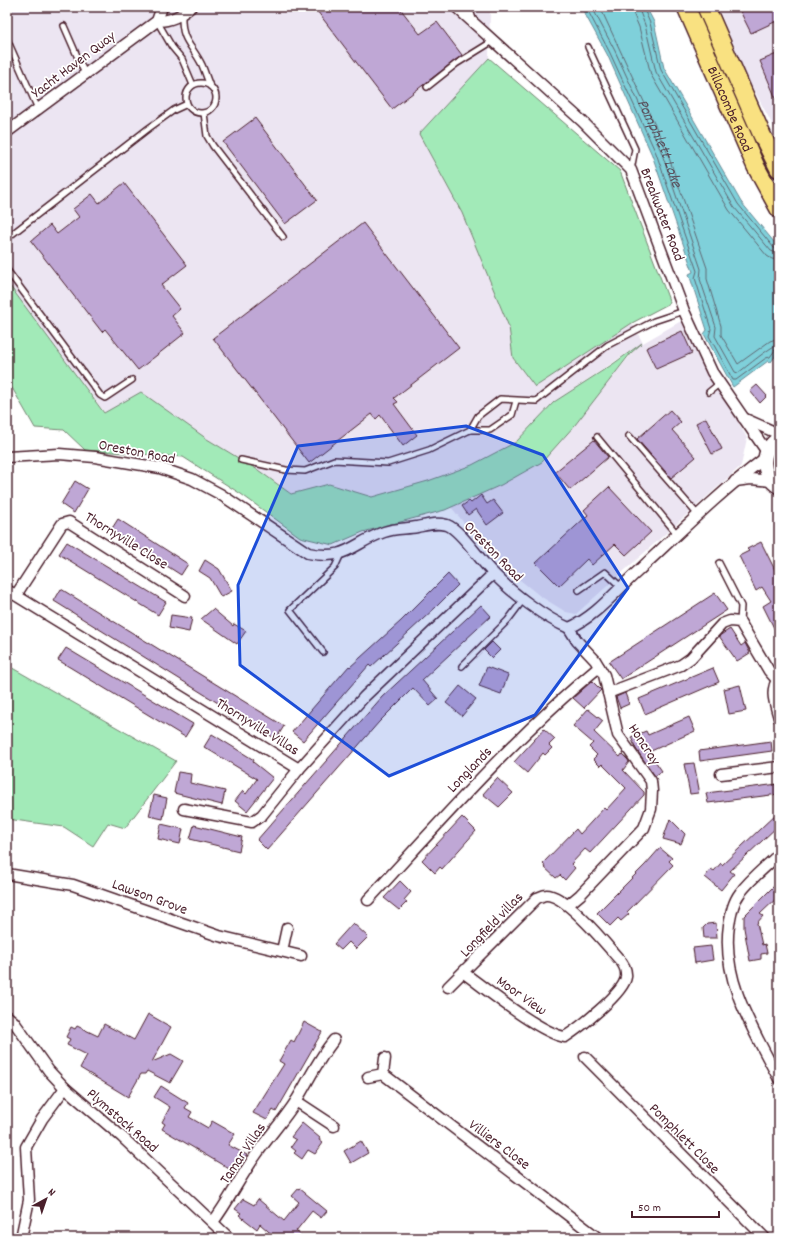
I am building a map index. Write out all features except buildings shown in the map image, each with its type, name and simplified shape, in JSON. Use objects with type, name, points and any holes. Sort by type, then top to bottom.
[{"type":"main road","name":"Billacombe Road","points":[[686,7],[756,168],[779,209]]},
{"type":"main road","name":"Billacombe Road","points":[[706,7],[764,140],[779,169]]},
{"type":"main road","points":[[747,147],[764,140]]},
{"type":"street","points":[[157,20],[162,7]]},
{"type":"street","name":"Yacht Haven Quay","points":[[7,132],[157,20],[168,21],[182,14],[191,7]]},
{"type":"street","name":"Breakwater Road","points":[[456,7],[582,121],[631,170],[684,311],[712,372],[766,455]]},
{"type":"street","points":[[743,418],[779,434]]},
{"type":"street","points":[[775,484],[767,474],[766,455],[770,445],[779,438]]},
{"type":"street","name":"Oreston Road","points":[[7,457],[59,454],[95,457],[160,468],[192,479],[220,494],[308,553],[323,556],[341,554],[386,531],[436,523],[448,526],[460,536],[493,574],[512,592],[560,624],[569,628]]},
{"type":"street","points":[[569,628],[580,624],[735,481],[766,455]]},
{"type":"street","points":[[735,481],[751,479],[775,484]]},
{"type":"street","name":"Thornyville Close","points":[[16,595],[62,524],[69,522],[186,596]]},
{"type":"street","name":"Thornyville Villas","points":[[7,590],[299,769],[380,680],[493,574]]},
{"type":"street","points":[[608,693],[681,665],[691,658],[722,624],[730,621],[740,622],[769,671],[778,679],[772,694],[779,718]]},
{"type":"street","name":"Honcray","points":[[568,905],[580,895],[644,828],[651,809],[651,781],[618,735],[604,675],[597,663],[577,641],[569,628]]},
{"type":"street","name":"Longlands","points":[[368,900],[497,760],[597,663]]},
{"type":"street","points":[[721,774],[779,767]]},
{"type":"street","points":[[184,809],[252,822],[262,815],[299,769]]},
{"type":"street","points":[[779,854],[740,894],[732,911],[728,936],[730,964],[735,988],[753,1028],[779,1079]]},
{"type":"street","name":"Lawson Grove","points":[[7,874],[73,886],[219,936],[302,956]]},
{"type":"street","name":"Longfield villas","points":[[448,987],[464,973],[537,898],[546,895],[556,897],[568,905],[618,958],[625,967],[626,978],[620,991],[577,1029],[565,1037]]},
{"type":"street","points":[[282,951],[287,928]]},
{"type":"street","name":"Moor View","points":[[464,973],[555,1036],[565,1037]]},
{"type":"street","name":"Plymstock Road","points":[[7,1016],[14,1022],[49,1071],[65,1088],[122,1137],[229,1238]]},
{"type":"street","name":"Tamar Villas","points":[[213,1222],[226,1206],[235,1187],[256,1154],[296,1101],[313,1068],[334,1040]]},
{"type":"street","name":"Pomphlett Close","points":[[585,1057],[765,1238]]},
{"type":"street","points":[[368,1077],[383,1074],[385,1058]]},
{"type":"street","name":"Villiers Close","points":[[383,1074],[598,1238]]},
{"type":"street","points":[[21,1238],[29,1200],[26,1147],[42,1119],[65,1088]]},
{"type":"street","points":[[296,1101],[334,1126]]},
{"type":"lane","points":[[469,7],[475,23]]},
{"type":"lane","points":[[182,14],[182,28],[186,42],[202,66],[210,87],[215,94],[215,103],[210,110],[204,113],[193,111],[187,104],[187,91],[194,85],[202,83],[210,87]]},
{"type":"lane","points":[[157,20],[172,47],[182,58],[194,85]]},
{"type":"lane","points":[[64,26],[85,74]]},
{"type":"lane","points":[[7,39],[38,109]]},
{"type":"lane","points":[[426,87],[456,64],[494,40]]},
{"type":"lane","points":[[588,47],[635,149],[631,170]]},
{"type":"lane","points":[[7,238],[149,128],[174,110],[187,104]]},
{"type":"lane","points":[[204,113],[207,136],[212,146],[283,237]]},
{"type":"lane","points":[[7,270],[100,395],[105,398],[132,380]]},
{"type":"lane","points":[[470,430],[478,416],[500,399],[536,401],[608,345],[654,321],[684,311]]},
{"type":"lane","points":[[708,392],[720,383]]},
{"type":"lane","points":[[241,460],[286,470],[305,472],[334,460],[388,463],[429,450],[470,430],[490,430],[512,415],[516,401]]},
{"type":"lane","points":[[629,436],[698,516]]},
{"type":"lane","points":[[596,438],[678,535]]},
{"type":"lane","points":[[323,652],[290,610],[335,567],[341,554]]},
{"type":"lane","points":[[719,563],[741,606],[740,622]]},
{"type":"lane","points":[[579,590],[605,572],[621,587]]},
{"type":"lane","points":[[462,666],[508,620],[523,600]]},
{"type":"highlighted area","points":[[466,426],[543,455],[628,588],[535,715],[389,776],[240,665],[238,585],[298,446]]},
{"type":"shaded area","points":[[7,7],[490,7],[489,58],[419,134],[462,213],[509,327],[513,359],[535,387],[632,323],[643,343],[681,321],[747,438],[741,466],[576,614],[566,612],[540,596],[494,559],[451,507],[501,485],[542,462],[639,345],[554,402],[516,442],[472,465],[428,481],[372,497],[329,484],[292,494],[258,470],[207,439],[105,413],[7,282]]},
{"type":"shaded area","points":[[718,7],[779,7],[779,137],[747,77]]},
{"type":"green space","points":[[489,58],[620,171],[670,303],[632,323],[535,387],[513,358],[509,327],[462,213],[419,134]]},
{"type":"green space","points":[[7,282],[104,413],[141,392],[207,439],[258,470],[291,494],[329,484],[372,497],[428,481],[472,465],[516,442],[554,402],[613,364],[642,343],[630,354],[575,425],[542,462],[501,485],[445,510],[363,532],[333,545],[300,537],[241,494],[183,457],[85,450],[64,430],[35,428],[7,379]]},
{"type":"green space","points":[[7,665],[176,761],[125,828],[108,823],[93,846],[64,827],[7,819]]},
{"type":"water","name":"Pomphlett Lake","points":[[581,7],[646,7],[654,22],[664,68],[741,202],[779,248],[779,351],[771,362],[768,361],[733,387],[704,334],[707,330],[689,274],[693,272],[652,155],[607,54]]}]
